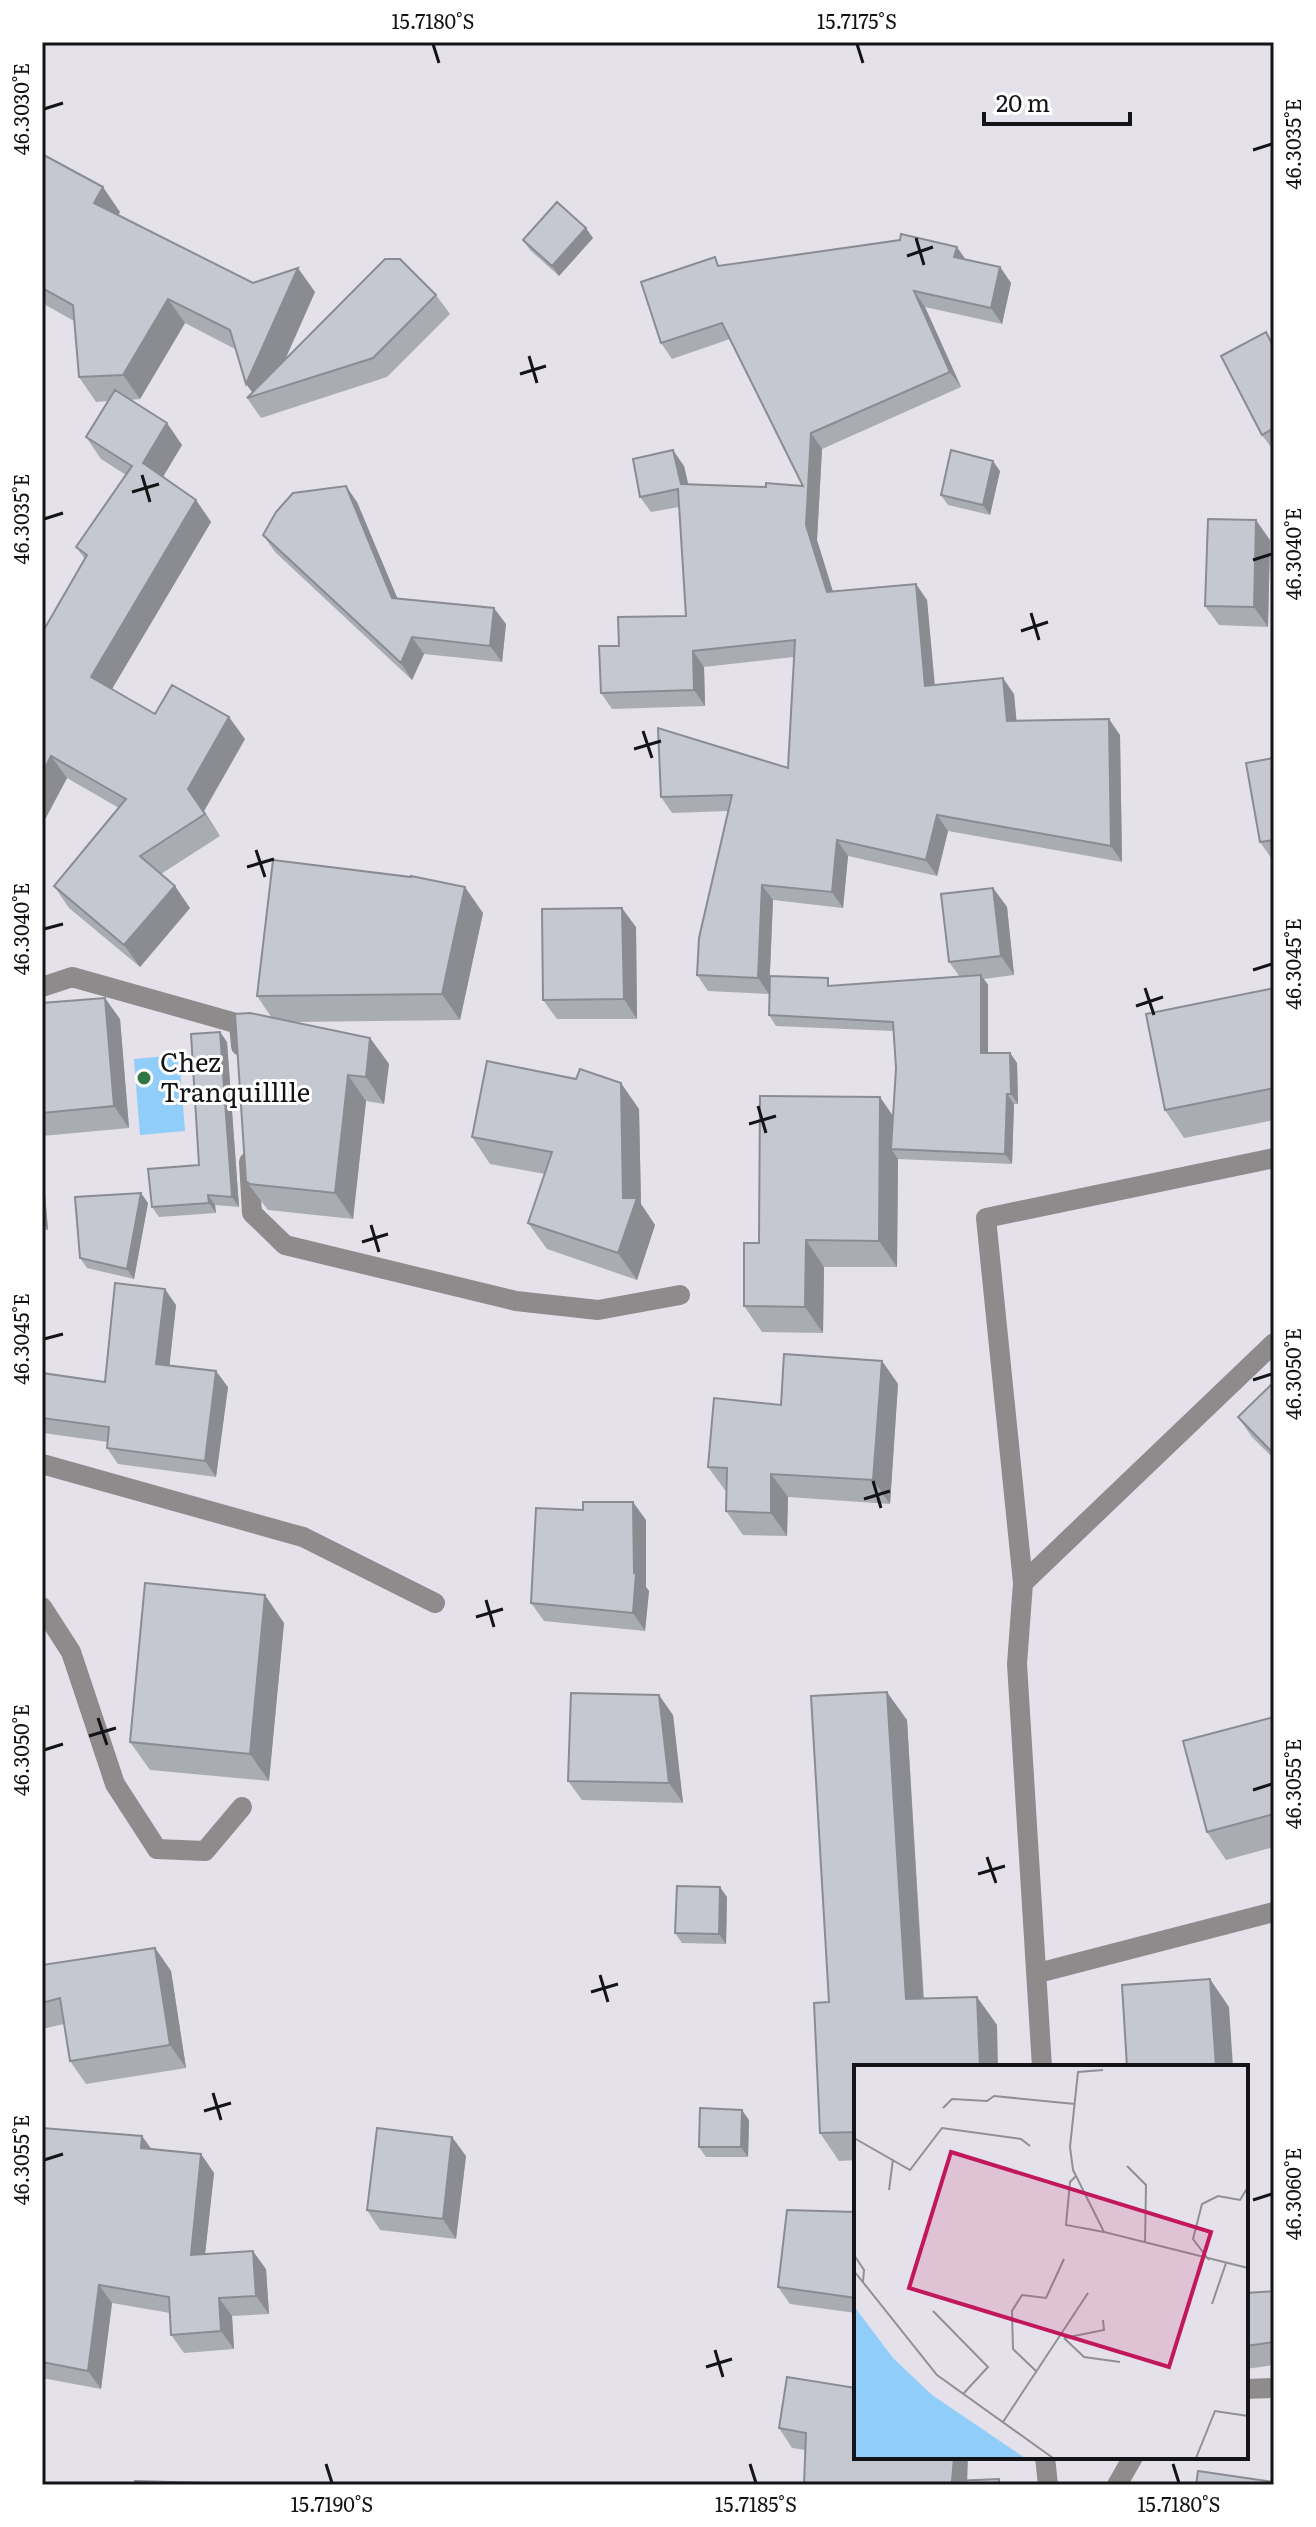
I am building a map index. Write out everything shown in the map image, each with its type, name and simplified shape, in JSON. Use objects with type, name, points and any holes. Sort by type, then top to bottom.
[{"type":"street","points":[[42,987],[72,977],[239,1024],[242,1071]]},
{"type":"street","points":[[248,1150],[252,1213],[285,1245],[516,1301],[598,1310],[680,1295]]},
{"type":"street","points":[[1042,2065],[1017,1664],[1023,1583],[986,1218],[1274,1158]]},
{"type":"street","points":[[1023,1583],[1274,1343]]},
{"type":"street","points":[[42,1464],[303,1537],[435,1603]]},
{"type":"street","points":[[42,1607],[71,1652],[115,1784],[157,1849],[205,1851],[242,1807]]},
{"type":"street","points":[[1038,1973],[1274,1912]]},
{"type":"street","points":[[1248,2389],[1274,2388]]},
{"type":"street","points":[[1045,2459],[1048,2485]]},
{"type":"street","points":[[1117,2485],[1132,2459]]},
{"type":"water","points":[[179,1055],[185,1131],[140,1135],[134,1059]]},
{"type":"building","points":[[42,154],[103,187],[94,203],[253,283],[298,268],[246,384],[230,330],[168,299],[123,375],[79,377],[73,305],[42,288]]},
{"type":"building","points":[[557,202],[586,228],[552,266],[523,240]]},
{"type":"building","points":[[901,234],[957,247],[954,257],[1000,267],[991,308],[914,291],[950,372],[811,433],[806,525],[827,592],[916,584],[925,686],[1003,678],[1007,721],[1109,719],[1111,846],[937,815],[926,860],[837,840],[832,892],[762,885],[758,978],[697,975],[699,938],[732,795],[661,797],[658,728],[788,768],[795,640],[693,651],[694,690],[601,693],[599,646],[619,646],[618,617],[686,616],[678,489],[640,497],[633,459],[673,450],[681,484],[803,486],[722,323],[661,343],[641,282],[715,257],[718,266],[900,240]]},
{"type":"building","points":[[385,259],[400,259],[436,295],[373,358],[247,398]]},
{"type":"building","points":[[1266,332],[1274,348],[1274,428],[1262,435],[1221,356]]},
{"type":"building","points":[[115,390],[167,423],[143,463],[196,500],[91,677],[155,714],[172,685],[229,717],[188,789],[205,814],[140,856],[175,886],[124,945],[54,886],[126,799],[51,756],[42,774],[42,633],[87,555],[76,547],[132,466],[86,437]]},
{"type":"building","points":[[951,450],[993,461],[983,505],[941,495]]},
{"type":"building","points":[[346,486],[392,598],[494,608],[490,646],[412,637],[401,663],[263,535],[276,512],[293,493]]},
{"type":"building","points":[[1208,519],[1256,520],[1254,607],[1205,606]]},
{"type":"building","points":[[1274,758],[1274,840],[1260,842],[1246,763]]},
{"type":"building","points":[[273,860],[411,876],[465,887],[442,994],[257,996]]},
{"type":"building","points":[[993,888],[1001,956],[949,962],[941,894]]},
{"type":"building","points":[[622,908],[624,999],[543,1000],[542,909]]},
{"type":"building","points":[[981,975],[981,1053],[1010,1053],[1011,1094],[1007,1094],[1005,1154],[891,1149],[896,1068],[893,1022],[769,1015],[770,976],[828,978],[828,986]]},
{"type":"building","points":[[1274,988],[1274,1088],[1165,1110],[1146,1014]]},
{"type":"building","points":[[105,998],[114,1106],[42,1113],[42,1003]]},
{"type":"building","points":[[250,1013],[370,1038],[366,1077],[348,1075],[335,1193],[250,1184],[246,1181],[235,1014]]},
{"type":"building","points":[[220,1032],[232,1197],[208,1195],[209,1203],[152,1207],[148,1169],[199,1165],[191,1034]]},
{"type":"building","points":[[487,1061],[576,1079],[580,1069],[621,1083],[623,1198],[637,1198],[618,1253],[528,1223],[552,1152],[472,1137]]},
{"type":"building","points":[[760,1096],[880,1097],[879,1241],[806,1240],[805,1307],[744,1306],[744,1243],[759,1243]]},
{"type":"building","points":[[141,1193],[127,1269],[80,1258],[75,1197]]},
{"type":"building","points":[[115,1283],[165,1289],[156,1364],[216,1371],[205,1461],[107,1448],[109,1427],[42,1418],[42,1373],[105,1382]]},
{"type":"building","points":[[784,1354],[882,1361],[873,1480],[771,1474],[771,1513],[726,1511],[727,1468],[708,1467],[714,1398],[781,1405]]},
{"type":"building","points":[[1274,1382],[1274,1454],[1238,1417]]},
{"type":"building","points":[[583,1502],[633,1502],[636,1573],[633,1613],[531,1603],[536,1508],[583,1510]]},
{"type":"building","points":[[145,1583],[265,1595],[250,1754],[130,1742]]},
{"type":"building","points":[[887,1692],[906,1999],[977,1997],[980,2065],[854,2065],[854,2132],[820,2133],[814,2003],[829,2002],[811,1696]]},
{"type":"building","points":[[571,1693],[659,1695],[669,1783],[568,1781]]},
{"type":"building","points":[[1274,1717],[1274,1814],[1207,1832],[1183,1741]]},
{"type":"building","points":[[677,1886],[720,1887],[719,1934],[675,1933]]},
{"type":"building","points":[[155,1948],[170,2045],[70,2061],[60,1998],[42,2003],[42,1965]]},
{"type":"building","points":[[1210,1979],[1216,2065],[1127,2065],[1122,1985]]},
{"type":"building","points":[[700,2108],[742,2110],[741,2147],[699,2147]]},
{"type":"building","points":[[42,2128],[142,2136],[141,2148],[201,2154],[191,2255],[253,2251],[256,2296],[219,2298],[221,2331],[171,2335],[169,2297],[99,2285],[88,2371],[42,2362]]},
{"type":"building","points":[[377,2128],[452,2137],[443,2219],[367,2210]]},
{"type":"building","points":[[787,2210],[854,2212],[854,2298],[778,2287]]},
{"type":"building","points":[[1274,2291],[1274,2342],[1248,2346],[1248,2293]]},
{"type":"building","points":[[787,2377],[854,2388],[854,2459],[954,2459],[952,2481],[999,2479],[999,2485],[804,2485],[806,2433],[779,2428]]},
{"type":"building","points":[[1198,2471],[1274,2482],[1274,2485],[1196,2485]]},
{"type":"building","points":[[135,2481],[283,2485],[135,2485]]},
{"type":"place","name":"Chez Tranquilllle","points":[[144,1078]]}]
